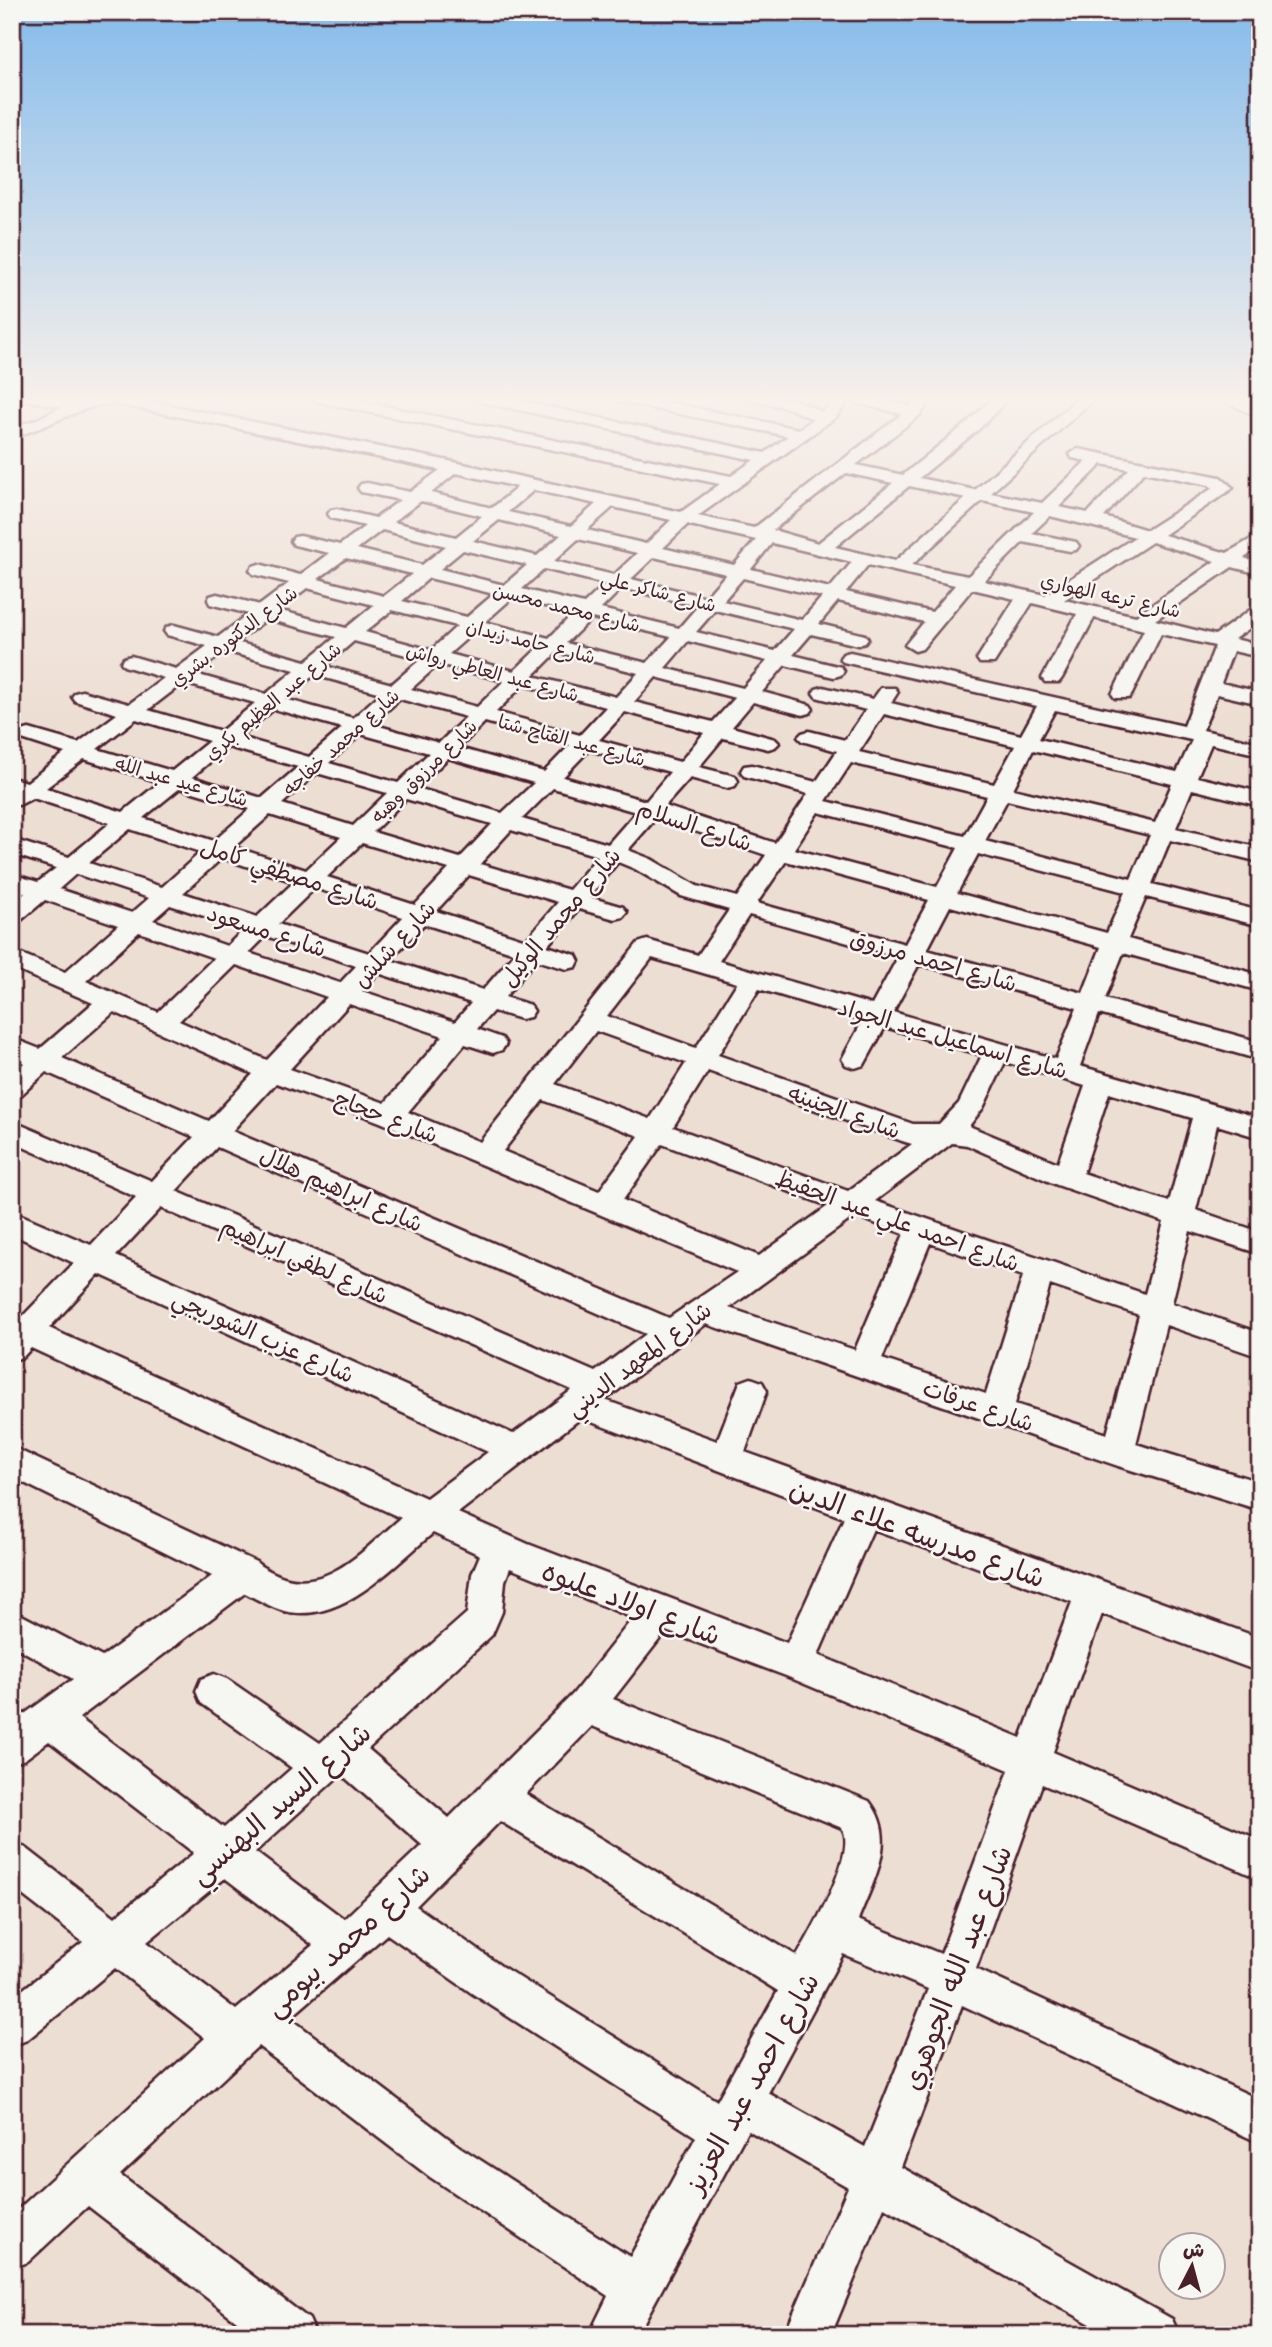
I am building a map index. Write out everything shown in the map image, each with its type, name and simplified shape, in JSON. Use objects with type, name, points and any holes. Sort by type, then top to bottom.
[{"type":"street","name":"شارع الدكتوره بشري","points":[[18,792],[82,751],[403,507]]},
{"type":"street","points":[[460,507],[937,619]]},
{"type":"street","name":"شارع عبد العظيم بكري","points":[[12,916],[503,507]]},
{"type":"street","name":"شارع محمد خفاجه","points":[[69,982],[604,507]]},
{"type":"street","name":"شارع ترعه الهواري","points":[[639,507],[1260,651]]},
{"type":"street","name":"شارع مرزوق وهبه","points":[[162,1023],[620,579],[699,507]]},
{"type":"street","name":"شارع شلش","points":[[18,1335],[95,1258],[507,821],[549,780],[685,634],[738,572],[764,534],[796,507]]},
{"type":"street","points":[[823,548],[875,507]]},
{"type":"street","points":[[900,566],[966,507]]},
{"type":"street","points":[[1035,507],[1150,535],[1260,569]]},
{"type":"street","points":[[915,645],[970,582],[1050,507]]},
{"type":"street","points":[[1092,519],[1104,507]]},
{"type":"street","points":[[1049,601],[1195,507]]},
{"type":"street","name":"شارع شاكر علي","points":[[338,514],[620,579],[807,626],[847,656]]},
{"type":"street","points":[[1020,536],[1069,545]]},
{"type":"street","points":[[1122,694],[1148,624],[1260,539]]},
{"type":"street","name":"شارع محمد محسن","points":[[300,541],[780,658],[847,656]]},
{"type":"street","name":"شارع محمد الوكيل","points":[[390,1115],[865,558]]},
{"type":"street","name":"شارع حامد زيدان","points":[[259,570],[803,709]]},
{"type":"street","points":[[987,659],[1027,596]]},
{"type":"street","name":"شارع عبد العاطي رواش","points":[[217,600],[768,743]]},
{"type":"street","points":[[1052,678],[1089,610]]},
{"type":"street","points":[[1065,1070],[1115,942],[1185,780],[1223,642],[1260,612]]},
{"type":"street","name":"شارع عبد الفتاح شتا","points":[[174,631],[727,781]]},
{"type":"street","points":[[847,656],[1260,749]]},
{"type":"street","name":"شارع السلام","points":[[131,662],[651,809],[780,852],[1260,984]]},
{"type":"street","points":[[704,964],[904,670]]},
{"type":"street","points":[[1209,687],[1260,698]]},
{"type":"street","points":[[823,693],[1260,799]]},
{"type":"street","name":"شارع احمد مرزوق","points":[[82,697],[614,853],[643,864],[689,891],[1260,1051]]},
{"type":"street","points":[[855,1059],[1049,702]]},
{"type":"street","name":"شارع عيد عبد الله","points":[[29,735],[615,912]]},
{"type":"street","points":[[809,737],[848,751],[999,792],[1260,855]]},
{"type":"street","points":[[752,771],[817,797],[970,844],[1260,919]]},
{"type":"street","name":"شارع مصطفي كامل","points":[[18,792],[127,820],[568,961]]},
{"type":"street","name":"شارع مسعود","points":[[12,846],[522,1012]]},
{"type":"street","points":[[12,881],[493,1044]]},
{"type":"street","name":"شارع اسماعيل عبد الجواد","points":[[589,1020],[647,948],[1260,1128]]},
{"type":"street","name":"شارع حجاج","points":[[12,958],[272,1072],[390,1115],[762,1270]]},
{"type":"street","points":[[605,1204],[656,1132],[753,978]]},
{"type":"street","points":[[12,1088],[111,1000]]},
{"type":"street","points":[[485,1155],[589,1020]]},
{"type":"street","name":"شارع الجنينه","points":[[589,1020],[704,1058],[893,1128],[922,1135],[946,1133],[972,1136],[1067,1178],[1260,1243]]},
{"type":"street","name":"شارع ابراهيم هلال","points":[[12,1047],[671,1332]]},
{"type":"street","name":"شارع المعهد الديني","points":[[12,1461],[284,1595],[311,1597],[327,1593],[343,1586],[430,1515],[699,1310],[762,1270],[946,1133],[970,1108],[998,1050]]},
{"type":"street","points":[[1067,1178],[1100,1080]]},
{"type":"street","name":"شارع احمد علي عبد الحفيظ","points":[[537,1088],[921,1229],[1260,1345]]},
{"type":"street","points":[[1118,1451],[1206,1112]]},
{"type":"street","name":"شارع لطفي ابراهيم","points":[[12,1131],[155,1194],[588,1395]]},
{"type":"street","name":"شارع عزب الشوربجي","points":[[12,1222],[516,1450]]},
{"type":"street","points":[[864,1365],[921,1229]]},
{"type":"street","points":[[997,1410],[1040,1270]]},
{"type":"street","name":"شارع عرفات","points":[[699,1310],[1260,1496]]},
{"type":"street","name":"شارع اولاد عليوه","points":[[18,1335],[503,1549],[659,1612],[796,1663],[1260,1860]]},
{"type":"street","points":[[726,1460],[751,1391]]},
{"type":"street","name":"شارع مدرسه علاء الدين","points":[[588,1395],[726,1460],[1260,1655]]},
{"type":"street","points":[[796,1663],[864,1511]]},
{"type":"street","name":"شارع السيد البهنسي","points":[[12,2025],[225,1853],[480,1624],[489,1599],[489,1573],[503,1549]]},
{"type":"street","points":[[12,1745],[244,1573]]},
{"type":"street","name":"شارع عبد الله الجوهري","points":[[807,2335],[876,2177],[952,1979],[1092,1594]]},
{"type":"street","name":"شارع محمد بيومي","points":[[12,2246],[247,2028],[386,1909],[586,1706],[659,1612]]},
{"type":"street","points":[[12,1626],[104,1677]]},
{"type":"street","points":[[214,1690],[330,1758],[450,1844]]},
{"type":"street","name":"شارع احمد عبد العزيز","points":[[586,1706],[855,1814],[862,1822],[865,1850],[834,1930],[612,2335]]},
{"type":"street","points":[[49,1718],[345,1945]]},
{"type":"street","points":[[496,1797],[804,1983]]},
{"type":"street","points":[[15,1869],[114,1941],[637,2288]]},
{"type":"street","points":[[386,1909],[487,1980],[732,2116],[876,2177],[1156,2335]]},
{"type":"street","points":[[834,1930],[952,1979],[1260,2122]]},
{"type":"street","points":[[86,2177],[293,2335]]}]
